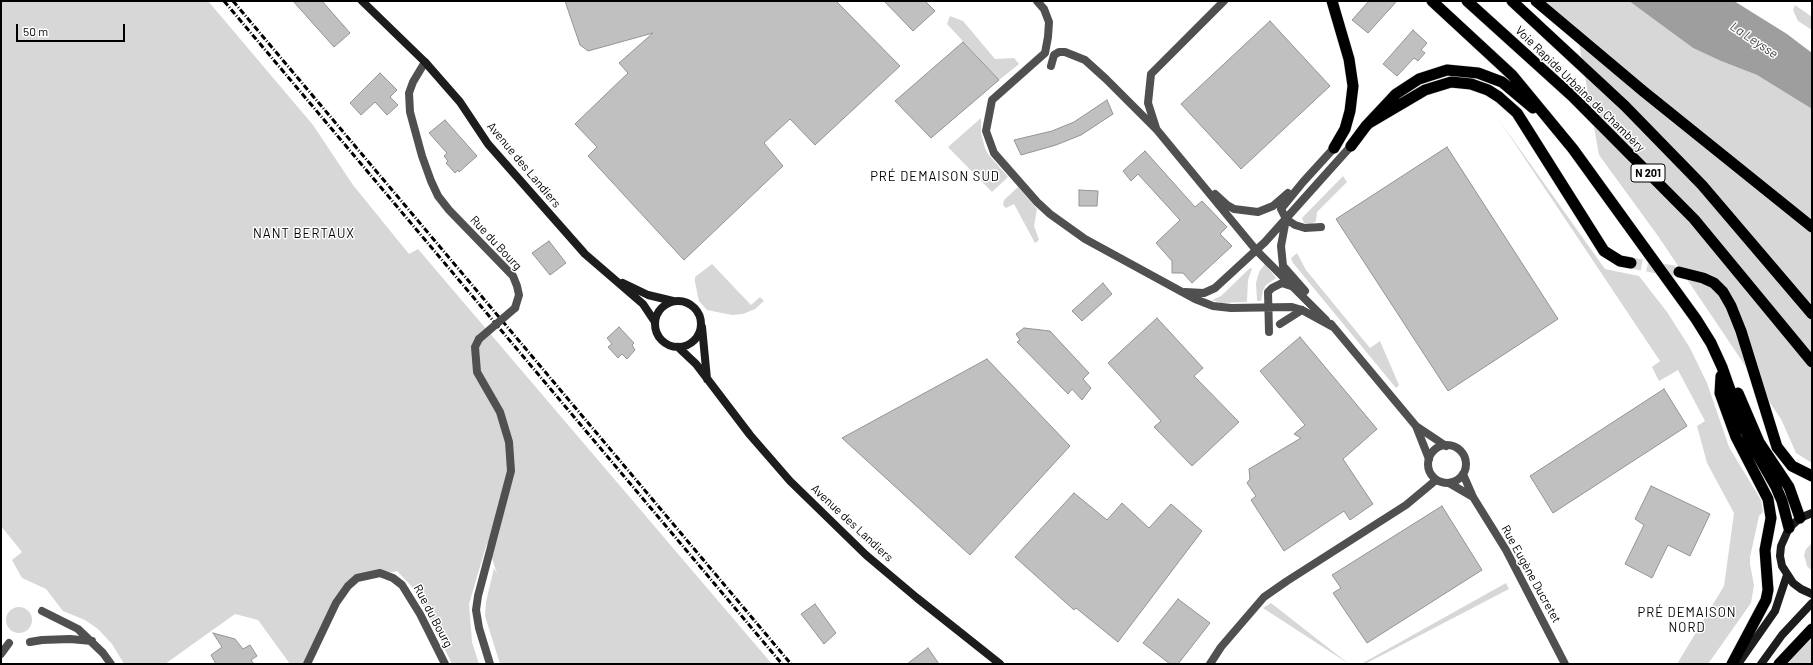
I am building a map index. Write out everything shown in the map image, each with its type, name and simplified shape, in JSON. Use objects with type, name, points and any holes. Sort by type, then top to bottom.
[{"type":"highway","points":[[1332,1],[1349,59],[1353,86],[1350,111],[1345,129],[1334,148]]},
{"type":"highway","points":[[1432,1],[1512,75],[1552,123],[1573,149],[1696,319],[1711,343],[1722,367],[1741,421],[1782,501],[1789,528]]},
{"type":"highway","name":"Voie Rapide Urbaine de Chambéry","points":[[1467,1],[1572,96],[1694,219],[1812,362]]},
{"type":"highway","name":"Voie Rapide Urbaine de Chambéry","points":[[1512,1],[1625,106],[1702,185],[1812,314]]},
{"type":"highway","points":[[1536,1],[1643,91],[1812,227]]},
{"type":"highway","points":[[1351,146],[1384,106],[1405,87],[1434,73],[1447,70],[1478,73],[1502,82],[1552,123]]},
{"type":"highway","points":[[1369,123],[1425,90],[1451,82],[1471,84],[1488,90],[1510,105],[1526,126],[1604,251],[1620,261],[1631,263]]},
{"type":"highway","points":[[1679,272],[1703,278],[1714,284],[1723,292],[1731,306],[1741,331],[1777,447],[1792,466],[1812,476]]},
{"type":"highway","points":[[1722,367],[1734,385],[1759,442],[1789,487],[1800,518]]},
{"type":"highway","points":[[1722,367],[1720,393],[1736,437],[1768,499],[1771,518],[1765,550],[1768,590],[1766,600],[1732,664]]},
{"type":"highway","points":[[1779,664],[1812,629]]},
{"type":"main road","name":"Avenue des Landiers","points":[[362,1],[425,62],[460,102],[488,144],[585,254],[643,304],[655,322]]},
{"type":"main road","points":[[615,280],[648,295],[689,303],[694,307],[701,318],[707,380]]},
{"type":"main road","points":[[673,301],[661,308],[655,322],[659,337],[670,346],[686,346],[694,341],[702,326]]},
{"type":"main road","name":"Avenue des Landiers","points":[[678,347],[696,364],[707,380],[775,464],[866,555],[1000,664]]},
{"type":"main road","points":[[1812,513],[1800,518],[1789,528],[1784,536],[1780,551],[1782,566],[1787,575],[1801,589],[1812,594]]},
{"type":"main road","points":[[1738,664],[1775,611],[1787,575]]},
{"type":"main road","points":[[1761,664],[1782,635],[1812,603]]},
{"type":"street","points":[[1037,1],[1044,9],[1049,22],[1045,53],[992,100],[986,131],[994,153],[1050,214],[1084,239],[1182,292],[1213,306],[1231,308],[1292,307],[1302,310],[1333,327]]},
{"type":"street","points":[[1157,130],[1148,103],[1151,74],[1224,1]]},
{"type":"street","points":[[1050,66],[1054,55],[1059,52],[1065,52],[1085,60],[1106,79],[1157,130],[1232,223],[1256,250],[1333,327]]},
{"type":"street","name":"Rue du Bourg","points":[[425,62],[413,82],[409,93],[410,112],[422,156],[431,181],[438,196],[449,210],[513,276],[519,295],[515,308],[479,339],[474,347],[477,372],[500,412],[509,442],[511,471],[478,596],[476,610],[479,628],[490,664]]},
{"type":"street","points":[[1440,86],[1455,70]]},
{"type":"street","points":[[1182,292],[1204,293],[1216,288],[1286,219],[1351,146]]},
{"type":"street","points":[[1322,227],[1300,227],[1286,219],[1281,209],[1334,148]]},
{"type":"street","points":[[1195,176],[1227,205],[1241,211],[1253,212],[1258,212],[1273,206],[1303,182]]},
{"type":"street","points":[[1286,219],[1281,246],[1283,266],[1416,426],[1446,446],[1458,449],[1462,453],[1465,463],[1463,474],[1449,483],[1436,480],[1428,469],[1429,458],[1416,426]]},
{"type":"street","points":[[1270,332],[1268,292],[1272,288],[1282,283],[1292,286]]},
{"type":"street","points":[[1280,324],[1302,310]]},
{"type":"street","points":[[1429,458],[1435,449],[1446,446]]},
{"type":"street","name":"Rue Eugène Ducretet","points":[[1463,474],[1473,497],[1506,550],[1565,664]]},
{"type":"street","points":[[1210,664],[1221,647],[1264,597],[1406,505],[1436,480]]},
{"type":"street","name":"Rue Eugène Ducretet","points":[[1449,483],[1473,497]]},
{"type":"street","name":"Rue du Bourg","points":[[307,664],[336,603],[348,586],[357,578],[380,572],[393,578],[402,585],[420,614],[445,664]]},
{"type":"street","points":[[42,611],[78,629],[92,641],[111,664]]},
{"type":"street","points":[[30,642],[63,639],[92,641]]},
{"type":"street","points":[[1,654],[9,643]]},
{"type":"shaded area","points":[[1,1],[208,1],[313,125],[353,185],[409,254],[418,249],[772,664],[500,664],[485,616],[486,602],[494,568],[497,574],[487,543],[469,604],[472,642],[479,664],[452,664],[416,591],[397,571],[371,572],[353,578],[325,628],[310,664],[290,664],[258,620],[235,614],[165,664],[124,664],[112,644],[98,629],[85,620],[63,611],[46,589],[22,578],[12,560],[22,552],[1,526]]},
{"type":"shaded area","points":[[1545,1],[1629,1],[1693,48],[1757,75],[1812,109],[1812,463],[1796,453],[1781,419],[1658,236],[1599,155],[1576,27]]},
{"type":"shaded area","points":[[1795,5],[1812,17],[1812,30],[1798,21],[1793,10]]},
{"type":"shaded area","points":[[950,16],[963,21],[995,59],[1014,58],[1019,64],[999,80],[947,24]]},
{"type":"shaded area","points":[[981,118],[981,133],[985,148],[988,154],[1008,177],[992,192],[948,147]]},
{"type":"shaded area","points":[[1499,120],[1605,269],[1639,276],[1667,312],[1690,348],[1707,383],[1729,447],[1761,500],[1763,512],[1759,516],[1750,557],[1754,585],[1751,603],[1708,664],[1677,664],[1724,586],[1734,513],[1707,463],[1697,426],[1705,421],[1678,370],[1659,381],[1652,367],[1660,361]]},
{"type":"shaded area","points":[[1343,176],[1347,182],[1317,212],[1316,221],[1311,225],[1304,223],[1302,218]]},
{"type":"shaded area","points":[[1018,187],[1037,209],[1034,226],[1039,240],[1035,243],[1014,204],[1006,208],[1003,205],[1004,200]]},
{"type":"shaded area","points":[[1297,253],[1306,270],[1370,348],[1380,341],[1399,385],[1396,388],[1293,263],[1291,258]]},
{"type":"shaded area","points":[[712,264],[751,305],[760,297],[764,301],[755,309],[743,314],[732,315],[707,310],[699,301],[695,277]]},
{"type":"shaded area","points":[[1265,264],[1276,278],[1266,285],[1263,290],[1261,301],[1257,301],[1256,283],[1259,272]]},
{"type":"shaded area","points":[[1250,268],[1252,269],[1248,280],[1247,302],[1221,303],[1212,300],[1221,296]]},
{"type":"shaded area","points":[[1812,543],[1812,571],[1807,566],[1804,555],[1806,549]]},
{"type":"shaded area","points":[[1506,583],[1509,589],[1365,664],[1361,664]]},
{"type":"shaded area","points":[[1271,603],[1349,664],[1263,608]]},
{"type":"shaded area","points":[[19,607],[28,611],[32,620],[28,629],[19,633],[10,629],[6,620],[10,611]]},
{"type":"shaded area","points":[[1812,637],[1812,664],[1786,664],[1794,656]]},
{"type":"water","name":"La Leysse","points":[[1629,1],[1734,1],[1787,34],[1812,53],[1812,109],[1757,75],[1693,48]]},
{"type":"building","points":[[293,1],[322,1],[350,33],[334,47]]},
{"type":"building","points":[[565,1],[836,1],[900,66],[815,145],[790,119],[764,143],[783,166],[684,260],[588,156],[597,147],[575,124],[628,73],[619,63],[653,33],[588,51],[580,45]]},
{"type":"building","points":[[884,1],[925,1],[935,11],[913,31]]},
{"type":"building","points":[[1369,1],[1397,1],[1368,33],[1352,20]]},
{"type":"building","points":[[1270,21],[1330,86],[1241,169],[1181,104]]},
{"type":"building","points":[[1413,30],[1427,43],[1421,50],[1425,53],[1418,61],[1414,58],[1397,76],[1383,64]]},
{"type":"building","points":[[963,42],[999,80],[931,138],[895,101]]},
{"type":"building","points":[[380,73],[397,90],[390,97],[398,105],[387,115],[375,102],[361,115],[350,103]]},
{"type":"building","points":[[1107,100],[1113,114],[1081,135],[1056,145],[1021,155],[1014,140],[1052,131],[1074,122]]},
{"type":"building","points":[[445,120],[477,156],[459,172],[458,170],[455,173],[446,163],[448,161],[444,156],[447,153],[429,133]]},
{"type":"building","points":[[1447,147],[1558,319],[1448,391],[1336,219]]},
{"type":"building","points":[[1145,151],[1195,207],[1202,201],[1227,227],[1220,234],[1232,246],[1192,283],[1183,273],[1172,273],[1172,261],[1156,243],[1180,220],[1138,174],[1131,181],[1123,171]]},
{"type":"building","points":[[1079,190],[1098,191],[1097,206],[1079,206]]},
{"type":"building","points":[[549,241],[566,263],[550,275],[532,253]]},
{"type":"building","points":[[1103,283],[1112,294],[1082,321],[1072,311]]},
{"type":"building","points":[[1157,318],[1203,368],[1194,376],[1239,422],[1192,466],[1154,427],[1161,421],[1108,363]]},
{"type":"building","points":[[619,327],[634,343],[632,345],[635,350],[627,359],[622,354],[618,358],[608,347],[612,344],[607,338]]},
{"type":"building","points":[[1024,328],[1050,331],[1089,373],[1083,379],[1091,388],[1082,400],[1072,389],[1068,394],[1017,342],[1020,340],[1016,334]]},
{"type":"building","points":[[1300,337],[1377,429],[1343,459],[1373,504],[1350,520],[1344,511],[1284,551],[1251,500],[1256,496],[1247,483],[1250,479],[1249,469],[1301,438],[1294,434],[1305,425],[1260,371]]},
{"type":"building","points":[[987,359],[1070,446],[970,555],[842,438]]},
{"type":"building","points":[[1664,389],[1687,426],[1553,513],[1530,476]]},
{"type":"building","points":[[1651,486],[1710,514],[1690,556],[1668,545],[1652,578],[1625,564],[1644,525],[1635,519]]},
{"type":"building","points":[[1074,493],[1107,520],[1122,503],[1149,528],[1171,504],[1202,531],[1118,642],[1076,608],[1074,610],[1015,557]]},
{"type":"building","points":[[1442,506],[1482,570],[1367,643],[1333,593],[1341,588],[1332,575]]},
{"type":"building","points":[[1178,599],[1210,623],[1178,664],[1170,664],[1143,643]]},
{"type":"building","points":[[815,604],[836,633],[824,644],[801,614]]},
{"type":"building","points":[[213,633],[235,639],[243,649],[250,645],[257,656],[251,660],[254,664],[216,664],[211,655],[222,647]]},
{"type":"building","points":[[928,648],[939,664],[907,664]]},
{"type":"tunnel","points":[[1631,263],[1679,272]]},
{"type":"railway","points":[[224,1],[782,664]]},
{"type":"railway","points":[[233,1],[791,664]]},
{"type":"district","name":"PRÉ DEMAISON SUD","points":[[935,177]]},
{"type":"district","name":"NANT BERTAUX","points":[[304,234]]},
{"type":"district","name":"PRÉ DEMAISON NORD","points":[[1687,620]]}]
